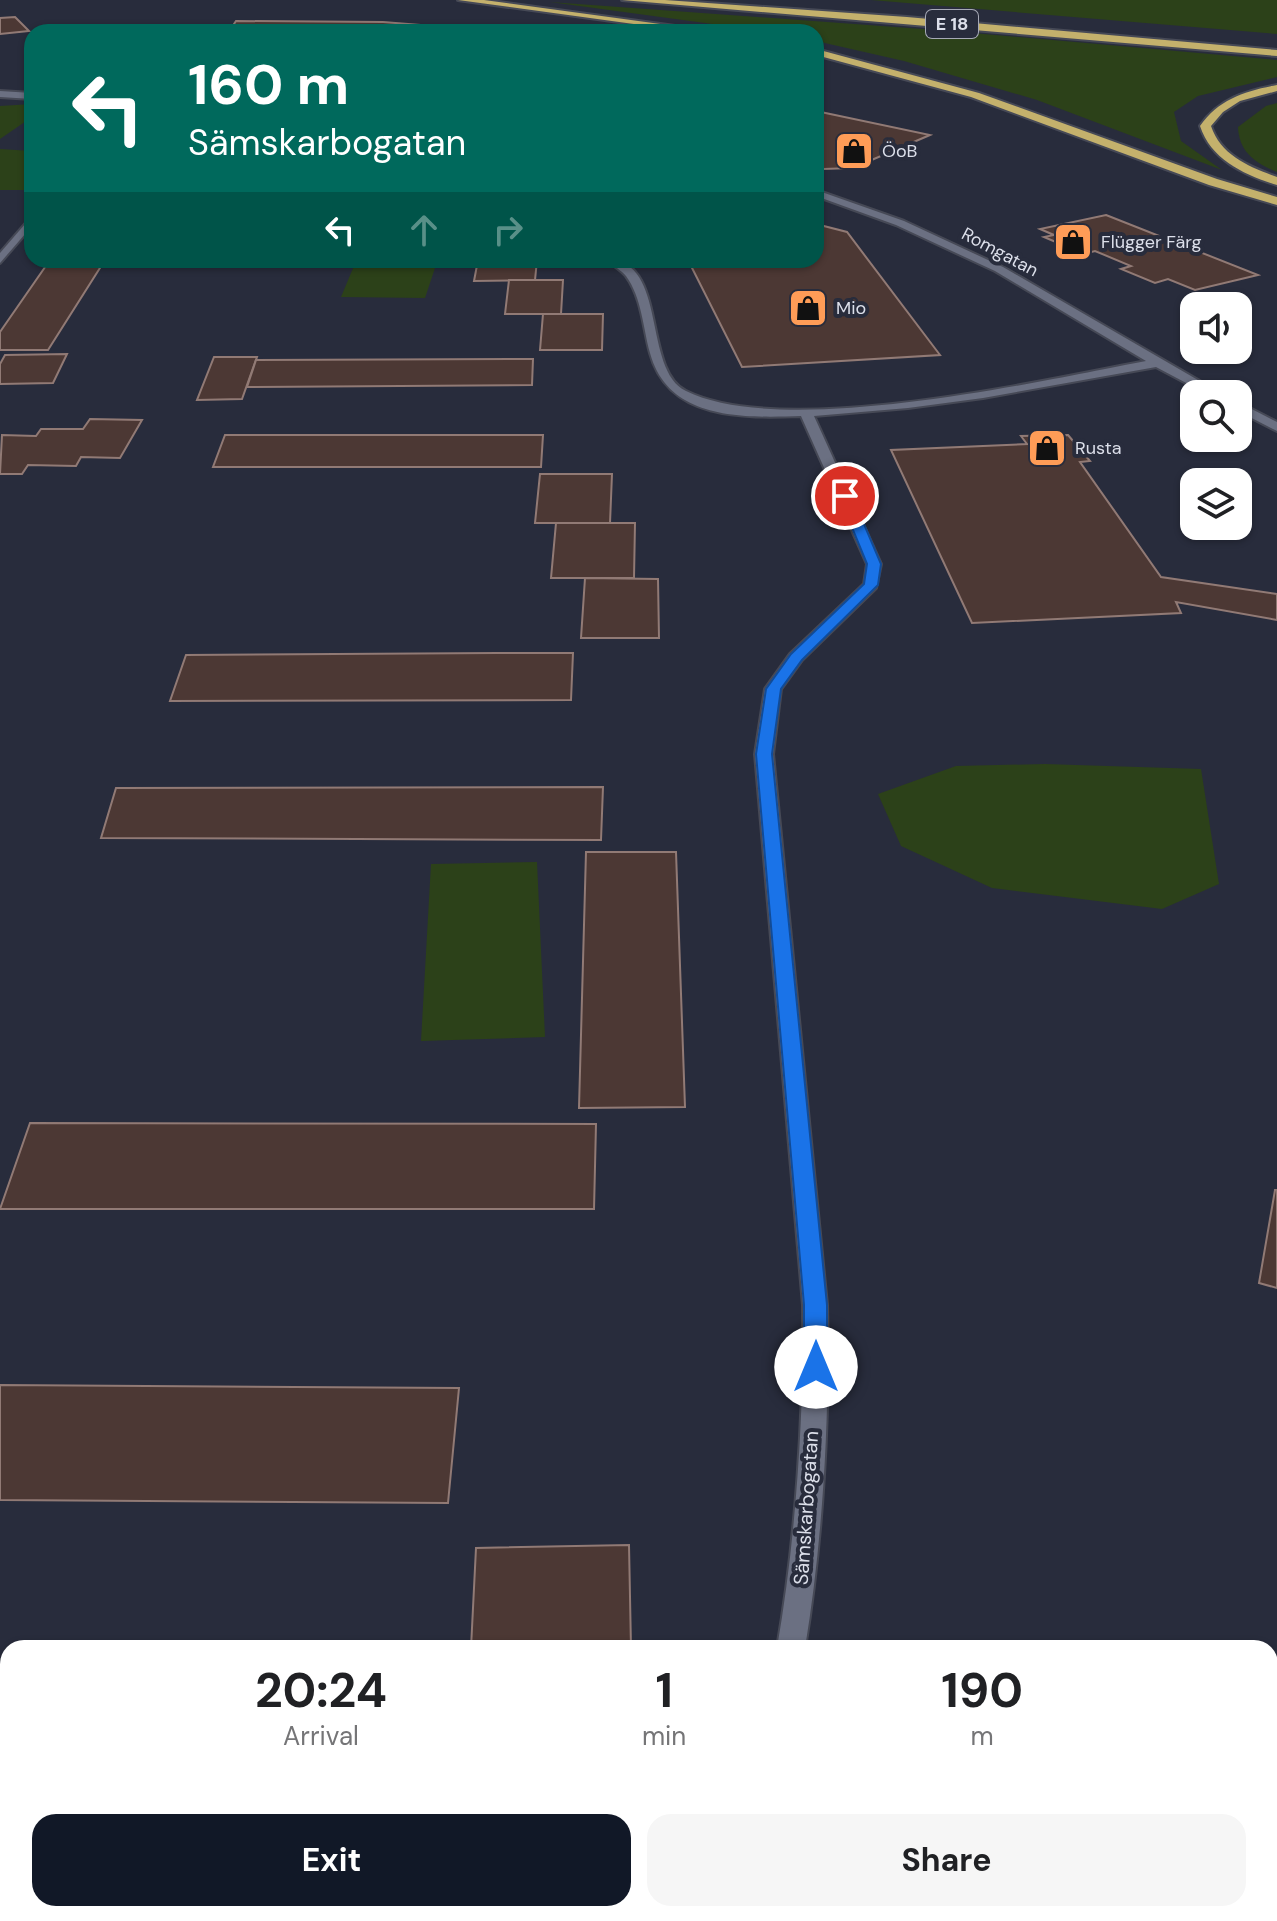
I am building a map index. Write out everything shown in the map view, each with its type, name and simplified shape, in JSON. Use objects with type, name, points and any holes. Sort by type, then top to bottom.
[{"type":"highway","points":[[463,0],[657,24]]},
{"type":"highway","name":"E 18","points":[[627,0],[937,22],[1277,53]]},
{"type":"highway","name":"E 18","points":[[788,0],[994,16]]},
{"type":"highway","points":[[1202,34],[1277,41]]},
{"type":"highway","points":[[824,54],[975,95],[1200,178],[1277,201]]},
{"type":"highway","points":[[1277,88],[1231,101],[1219,108],[1205,126],[1207,137],[1228,157],[1277,181]]},
{"type":"street","points":[[0,94],[24,96]]},
{"type":"street","name":"Romgatan","points":[[824,196],[900,223],[973,256],[1189,380]]},
{"type":"street","points":[[0,260],[24,229]]},
{"type":"street","points":[[623,268],[630,273],[642,297],[665,381],[680,395],[705,407],[743,413],[806,413],[927,403],[1157,363]]},
{"type":"street","name":"Sämskarbogatan","points":[[792,1640],[800,1595],[816,1367],[815,1305],[764,754],[773,689],[796,657],[871,585],[874,564],[806,413]]},
{"type":"street","points":[[1252,414],[1277,427]]},
{"type":"green space","points":[[871,0],[1277,0],[1277,34]]},
{"type":"green space","points":[[550,2],[950,31],[1277,60],[1277,77],[1198,96],[1174,112],[1181,141],[1222,170],[1037,100],[904,61],[824,43],[824,24],[713,24]]},
{"type":"green space","points":[[1277,103],[1277,172],[1250,156],[1241,143],[1238,127],[1266,106]]},
{"type":"green space","points":[[24,104],[24,122],[0,139],[0,106]]},
{"type":"green space","points":[[0,149],[24,150],[24,190],[0,190]]},
{"type":"green space","points":[[353,268],[435,268],[425,298],[341,297]]},
{"type":"green space","points":[[1045,764],[1201,769],[1219,884],[1162,909],[992,888],[901,846],[878,794],[956,766]]},
{"type":"green space","points":[[537,862],[545,1037],[421,1041],[431,864]]},
{"type":"building","points":[[15,17],[24,26],[24,32],[0,34],[0,18]]},
{"type":"building","points":[[236,21],[408,24],[234,24]]},
{"type":"building","name":"ÖoB","points":[[824,113],[930,135],[853,168],[824,169]]},
{"type":"building","points":[[1106,215],[1258,275],[1195,290],[1168,279],[1155,283],[1121,269],[1131,266],[1095,251],[1084,254],[1044,237],[1054,235],[1040,229]]},
{"type":"building","name":"Mio","points":[[824,226],[847,232],[940,355],[742,367],[692,268],[824,268]]},
{"type":"building","points":[[44,268],[100,268],[48,350],[0,350],[0,332]]},
{"type":"building","points":[[476,268],[536,268],[535,280],[474,281]]},
{"type":"building","points":[[509,280],[563,280],[561,314],[505,314]]},
{"type":"building","points":[[543,314],[603,314],[602,350],[540,350]]},
{"type":"building","points":[[67,354],[53,383],[0,384],[0,364],[5,355]]},
{"type":"building","points":[[214,357],[257,357],[242,399],[197,400]]},
{"type":"building","points":[[533,359],[532,385],[247,387],[256,360]]},
{"type":"building","points":[[90,419],[142,420],[120,458],[81,457],[76,466],[28,465],[22,474],[0,474],[2,435],[36,436],[41,429],[83,429]]},
{"type":"building","points":[[225,435],[543,435],[541,467],[213,467]]},
{"type":"building","points":[[1068,435],[1090,461],[1080,462],[1161,577],[1277,594],[1277,620],[1176,602],[1181,613],[972,623],[891,450],[1027,444],[1021,436]]},
{"type":"building","points":[[540,474],[612,474],[610,523],[535,523]]},
{"type":"building","points":[[556,523],[635,523],[634,578],[551,578]]},
{"type":"building","points":[[585,578],[658,579],[659,638],[581,638]]},
{"type":"building","points":[[573,653],[571,700],[170,701],[186,655]]},
{"type":"building","points":[[603,787],[601,840],[101,838],[116,788]]},
{"type":"building","points":[[586,852],[676,852],[685,1107],[579,1108]]},
{"type":"building","points":[[30,1123],[596,1124],[594,1209],[0,1209]]},
{"type":"building","points":[[1277,1190],[1277,1288],[1259,1283]]},
{"type":"building","points":[[0,1385],[459,1388],[448,1503],[0,1500]]},
{"type":"building","points":[[629,1545],[631,1640],[471,1640],[476,1548]]},
{"type":"place","name":"ÖoB","points":[[854,151]]},
{"type":"place","name":"Flügger Färg","points":[[1073,242]]},
{"type":"place","name":"Mio","points":[[808,308]]},
{"type":"place","name":"Rusta","points":[[1047,448]]},
{"type":"route","points":[[816,1367],[815,1305],[764,754],[773,689],[796,657],[871,585],[874,564],[845,496]]}]
